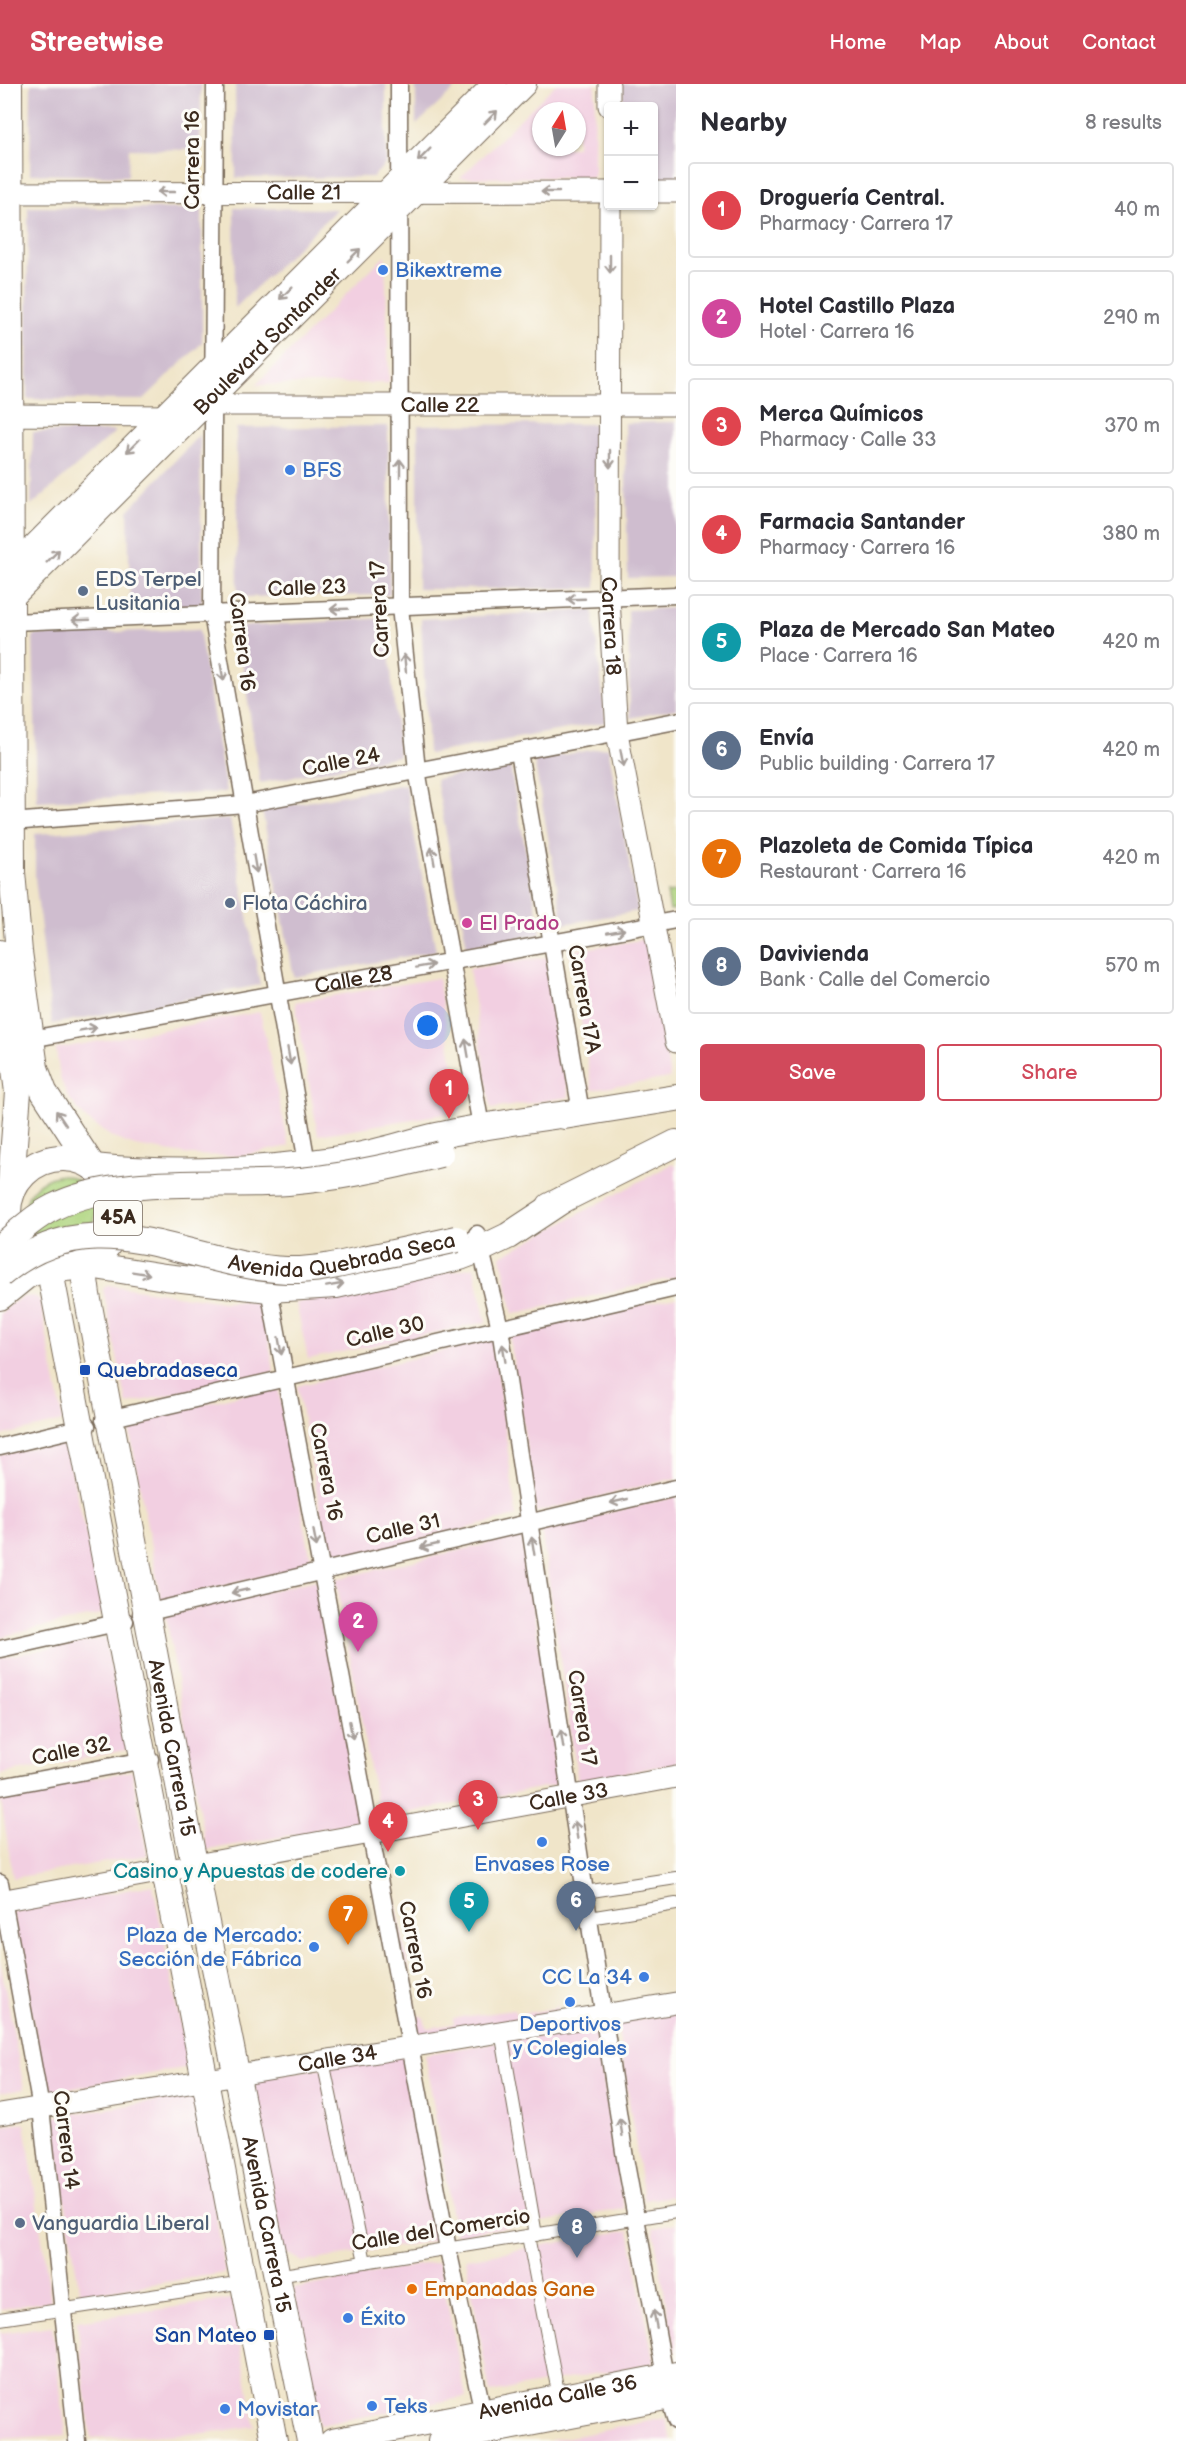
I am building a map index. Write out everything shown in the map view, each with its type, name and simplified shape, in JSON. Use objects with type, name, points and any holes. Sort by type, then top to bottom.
[{"type":"main road","name":"45A","points":[[9,84],[4,193],[4,418],[9,592],[11,856],[19,952],[35,1068],[44,1092],[93,1167],[105,1177],[118,1204],[118,1220],[114,1234],[107,1246],[96,1257],[83,1264],[66,1268],[49,1266]]},
{"type":"main road","name":"Boulevard Santander","points":[[9,592],[206,406],[400,193],[495,84]]},
{"type":"main road","name":"Boulevard Santander","points":[[9,592],[163,416],[214,365],[400,193],[524,84]]},
{"type":"main road","points":[[0,953],[3,1005],[18,1092],[8,1147],[6,1213],[11,1232],[20,1247],[33,1259],[49,1266]]},
{"type":"main road","points":[[6,1213],[17,1182],[28,1170],[43,1161],[60,1158],[77,1160],[93,1167],[134,1171],[180,1172],[307,1164],[360,1155],[481,1126],[676,1098]]},
{"type":"main road","points":[[0,1248],[34,1219],[55,1206],[104,1191],[132,1187],[253,1184],[323,1178],[386,1168],[440,1154],[503,1131],[581,1112]]},
{"type":"main road","points":[[83,1264],[165,1277],[269,1289],[336,1285],[440,1262],[472,1241],[508,1236],[564,1199],[676,1143]]},
{"type":"main road","name":"Avenida Quebrada Seca","points":[[0,1275],[39,1248],[56,1241],[92,1236],[120,1237],[234,1262],[288,1270],[344,1264],[472,1241]]},
{"type":"main road","name":"Avenida Carrera 15","points":[[83,1264],[95,1423]]},
{"type":"main road","points":[[0,1296],[26,1276],[49,1266]]},
{"type":"main road","name":"Avenida Carrera 15","points":[[49,1266],[95,1423],[132,1618],[194,1866],[310,2441]]},
{"type":"main road","name":"Avenida Carrera 15","points":[[132,1618],[147,1759],[166,1871],[274,2441]]},
{"type":"main road","name":"Avenida Calle 36","points":[[440,2441],[486,2428],[672,2386]]},
{"type":"main road","name":"Avenida Calle 36","points":[[332,2441],[486,2428]]},
{"type":"street","name":"Carrera 16","points":[[215,84],[214,365],[206,406],[212,614],[307,1164]]},
{"type":"street","name":"Carrera 17","points":[[399,84],[400,607],[417,770],[481,1126]]},
{"type":"street","points":[[609,84],[609,102]]},
{"type":"street","name":"Calle 21","points":[[4,193],[604,192]]},
{"type":"street","points":[[658,192],[676,192]]},
{"type":"street","name":"Carrera 18","points":[[610,210],[609,598],[617,733],[676,1042]]},
{"type":"street","name":"Calle 22","points":[[4,418],[163,416],[206,406],[676,405]]},
{"type":"street","name":"Calle 23","points":[[9,592],[212,614],[676,595]]},
{"type":"street","name":"Calle 24","points":[[11,822],[245,804],[676,721]]},
{"type":"street","name":"Carrera 17A","points":[[519,752],[581,1112]]},
{"type":"street","name":"Calle 28","points":[[31,1039],[676,920]]},
{"type":"street","name":"Carrera 17","points":[[472,1241],[500,1328],[636,2219],[672,2386],[676,2421]]},
{"type":"street","name":"Calle 30","points":[[0,1447],[676,1288]]},
{"type":"street","name":"Carrera 16","points":[[269,1289],[448,2249],[486,2428]]},
{"type":"street","name":"Calle 31","points":[[0,1649],[676,1488]]},
{"type":"street","name":"Calle 32","points":[[0,1787],[147,1759]]},
{"type":"street","name":"Calle 33","points":[[1,1895],[166,1871],[676,1778]]},
{"type":"street","points":[[585,1892],[676,1878]]},
{"type":"street","name":"Carrera 14","points":[[1,1895],[41,2108],[78,2441]]},
{"type":"street","points":[[589,1918],[676,1904]]},
{"type":"street","name":"Calle 34","points":[[0,2114],[676,2003]]},
{"type":"street","points":[[501,2031],[556,2387]]},
{"type":"street","points":[[323,2061],[365,2262]]},
{"type":"street","name":"Calle del Comercio","points":[[283,2275],[676,2212]]},
{"type":"street","points":[[0,2319],[237,2283]]},
{"type":"shaded area","points":[[31,84],[201,84],[200,150],[129,149],[128,176],[30,174]]},
{"type":"shaded area","points":[[235,84],[386,84],[386,163],[373,177],[236,178]]},
{"type":"shaded area","points":[[416,84],[460,84],[416,125]]},
{"type":"shaded area","points":[[556,84],[595,84],[594,177],[460,178],[532,108],[532,156],[586,156],[586,102],[538,102]]},
{"type":"shaded area","points":[[623,84],[676,84],[676,180],[658,180],[658,102],[623,102]]},
{"type":"shaded area","points":[[28,207],[202,209],[202,343],[143,400],[27,399]]},
{"type":"shaded area","points":[[234,208],[337,209],[235,308]]},
{"type":"shaded area","points":[[385,255],[389,383],[256,385]]},
{"type":"shaded area","points":[[676,422],[676,577],[628,578],[625,423]]},
{"type":"shaded area","points":[[595,424],[596,588],[418,589],[418,425]]},
{"type":"shaded area","points":[[388,426],[390,595],[238,597],[236,428]]},
{"type":"shaded area","points":[[116,431],[31,506],[33,432]]},
{"type":"shaded area","points":[[200,434],[202,607],[130,608],[128,511]]},
{"type":"shaded area","points":[[676,608],[676,709],[630,718],[628,610]]},
{"type":"shaded area","points":[[593,610],[606,722],[428,754],[421,619]]},
{"type":"shaded area","points":[[386,618],[399,756],[260,783],[237,627]]},
{"type":"shaded area","points":[[199,629],[226,792],[37,801],[33,635]]},
{"type":"shaded area","points":[[608,747],[638,911],[564,924],[534,760]]},
{"type":"shaded area","points":[[510,766],[541,934],[467,947],[436,779]]},
{"type":"shaded area","points":[[405,784],[436,951],[294,977],[262,810]]},
{"type":"shaded area","points":[[230,819],[260,985],[52,1024],[35,878],[35,834]]},
{"type":"shaded area","points":[[648,939],[670,1078],[592,1090],[570,951]]},
{"type":"shaded area","points":[[547,957],[569,1097],[491,1109],[469,969]]},
{"type":"shaded area","points":[[438,978],[461,1111],[318,1135],[295,1002]]},
{"type":"shaded area","points":[[260,1012],[289,1146],[240,1156],[191,1155],[135,1146],[113,1138],[86,1119],[68,1097],[60,1078],[56,1049]]},
{"type":"shaded area","points":[[672,1164],[676,1166],[676,1277],[513,1314],[501,1256]]},
{"type":"shaded area","points":[[474,1267],[486,1322],[308,1359],[296,1303]]},
{"type":"shaded area","points":[[108,1285],[223,1302],[263,1302],[274,1372],[127,1404],[103,1289]]},
{"type":"shaded area","points":[[34,1296],[40,1300],[63,1421],[0,1436],[0,1314],[23,1297]]},
{"type":"shaded area","points":[[676,1297],[676,1478],[536,1512],[509,1333]]},
{"type":"shaded area","points":[[494,1339],[516,1516],[330,1563],[297,1386]]},
{"type":"shaded area","points":[[278,1386],[312,1565],[161,1601],[128,1422]]},
{"type":"shaded area","points":[[64,1440],[105,1613],[0,1637],[0,1455]]},
{"type":"shaded area","points":[[676,1497],[676,1763],[578,1782],[541,1528]]},
{"type":"shaded area","points":[[522,1536],[561,1784],[379,1818],[336,1579]]},
{"type":"shaded area","points":[[316,1580],[361,1820],[206,1850],[166,1615]]},
{"type":"shaded area","points":[[105,1638],[127,1750],[0,1774],[0,1658]]},
{"type":"shaded area","points":[[132,1771],[147,1855],[13,1878],[0,1794]]},
{"type":"shaded area","points":[[153,1885],[189,2067],[47,2093],[12,1912]]},
{"type":"shaded area","points":[[395,1898],[416,2007],[412,2008],[414,2016],[423,2016],[427,2028],[454,2024],[453,2018],[514,2010],[516,2015],[555,2008],[557,2005],[560,2017],[419,2038],[413,2026],[386,1899]]},
{"type":"shaded area","points":[[0,1960],[24,2089],[0,2093]]},
{"type":"shaded area","points":[[676,2014],[676,2196],[644,2200],[617,2022]]},
{"type":"shaded area","points":[[595,2027],[624,2209],[455,2235],[425,2054]]},
{"type":"shaded area","points":[[406,2054],[437,2240],[303,2262],[282,2251],[253,2079]]},
{"type":"shaded area","points":[[197,2095],[225,2273],[80,2295],[52,2117]]},
{"type":"shaded area","points":[[25,2123],[51,2301],[0,2309],[0,2126]]},
{"type":"shaded area","points":[[676,2224],[676,2352],[675,2353],[653,2228]]},
{"type":"shaded area","points":[[629,2230],[654,2363],[490,2393],[466,2259]]},
{"type":"shaded area","points":[[439,2261],[466,2397],[319,2425],[293,2289]]},
{"type":"shaded area","points":[[232,2299],[255,2426],[208,2433],[91,2438],[77,2321]]},
{"type":"shaded area","points":[[52,2326],[66,2435],[0,2439],[0,2333]]},
{"type":"shaded area","points":[[665,2418],[672,2441],[547,2441],[581,2435]]},
{"type":"green space","points":[[676,892],[676,909],[670,910],[667,893]]},
{"type":"green space","points":[[63,1175],[80,1182],[91,1194],[95,1209],[93,1227],[42,1241],[33,1231],[28,1220],[27,1200],[40,1183]]},
{"type":"place","name":"Bikextreme","points":[[383,270]]},
{"type":"place","name":"BFS","points":[[290,470]]},
{"type":"place","name":"EDS Terpel Lusitania","points":[[83,591]]},
{"type":"place","name":"Flota Cáchira","points":[[230,903]]},
{"type":"place","name":"El Prado","points":[[467,923]]},
{"type":"place","name":"Droguería Central.","points":[[449,1119]]},
{"type":"place","name":"Quebradaseca","points":[[85,1370]]},
{"type":"place","name":"Hotel Castillo Plaza","points":[[358,1652]]},
{"type":"place","name":"Merca Químicos","points":[[478,1830]]},
{"type":"place","name":"Envases Rose","points":[[542,1842]]},
{"type":"place","name":"Farmacia Santander","points":[[388,1852]]},
{"type":"place","name":"Casino y Apuestas de codere","points":[[400,1871]]},
{"type":"place","name":"Envía","points":[[576,1931]]},
{"type":"place","name":"Plaza de Mercado San Mateo","points":[[469,1932]]},
{"type":"place","name":"Plazoleta de Comida Típica","points":[[348,1945]]},
{"type":"place","name":"Plaza de Mercado: Sección de Fábrica","points":[[314,1947]]},
{"type":"place","name":"CC La 34","points":[[644,1977]]},
{"type":"place","name":"Deportivos y Colegiales","points":[[570,2002]]},
{"type":"place","name":"Vanguardia Liberal","points":[[20,2223]]},
{"type":"place","name":"Davivienda","points":[[577,2258]]},
{"type":"place","name":"Empanadas Gane","points":[[412,2289]]},
{"type":"place","name":"Éxito","points":[[348,2318]]},
{"type":"place","name":"San Mateo","points":[[269,2335]]},
{"type":"place","name":"Teks","points":[[372,2406]]},
{"type":"place","name":"Movistar","points":[[225,2409]]}]
